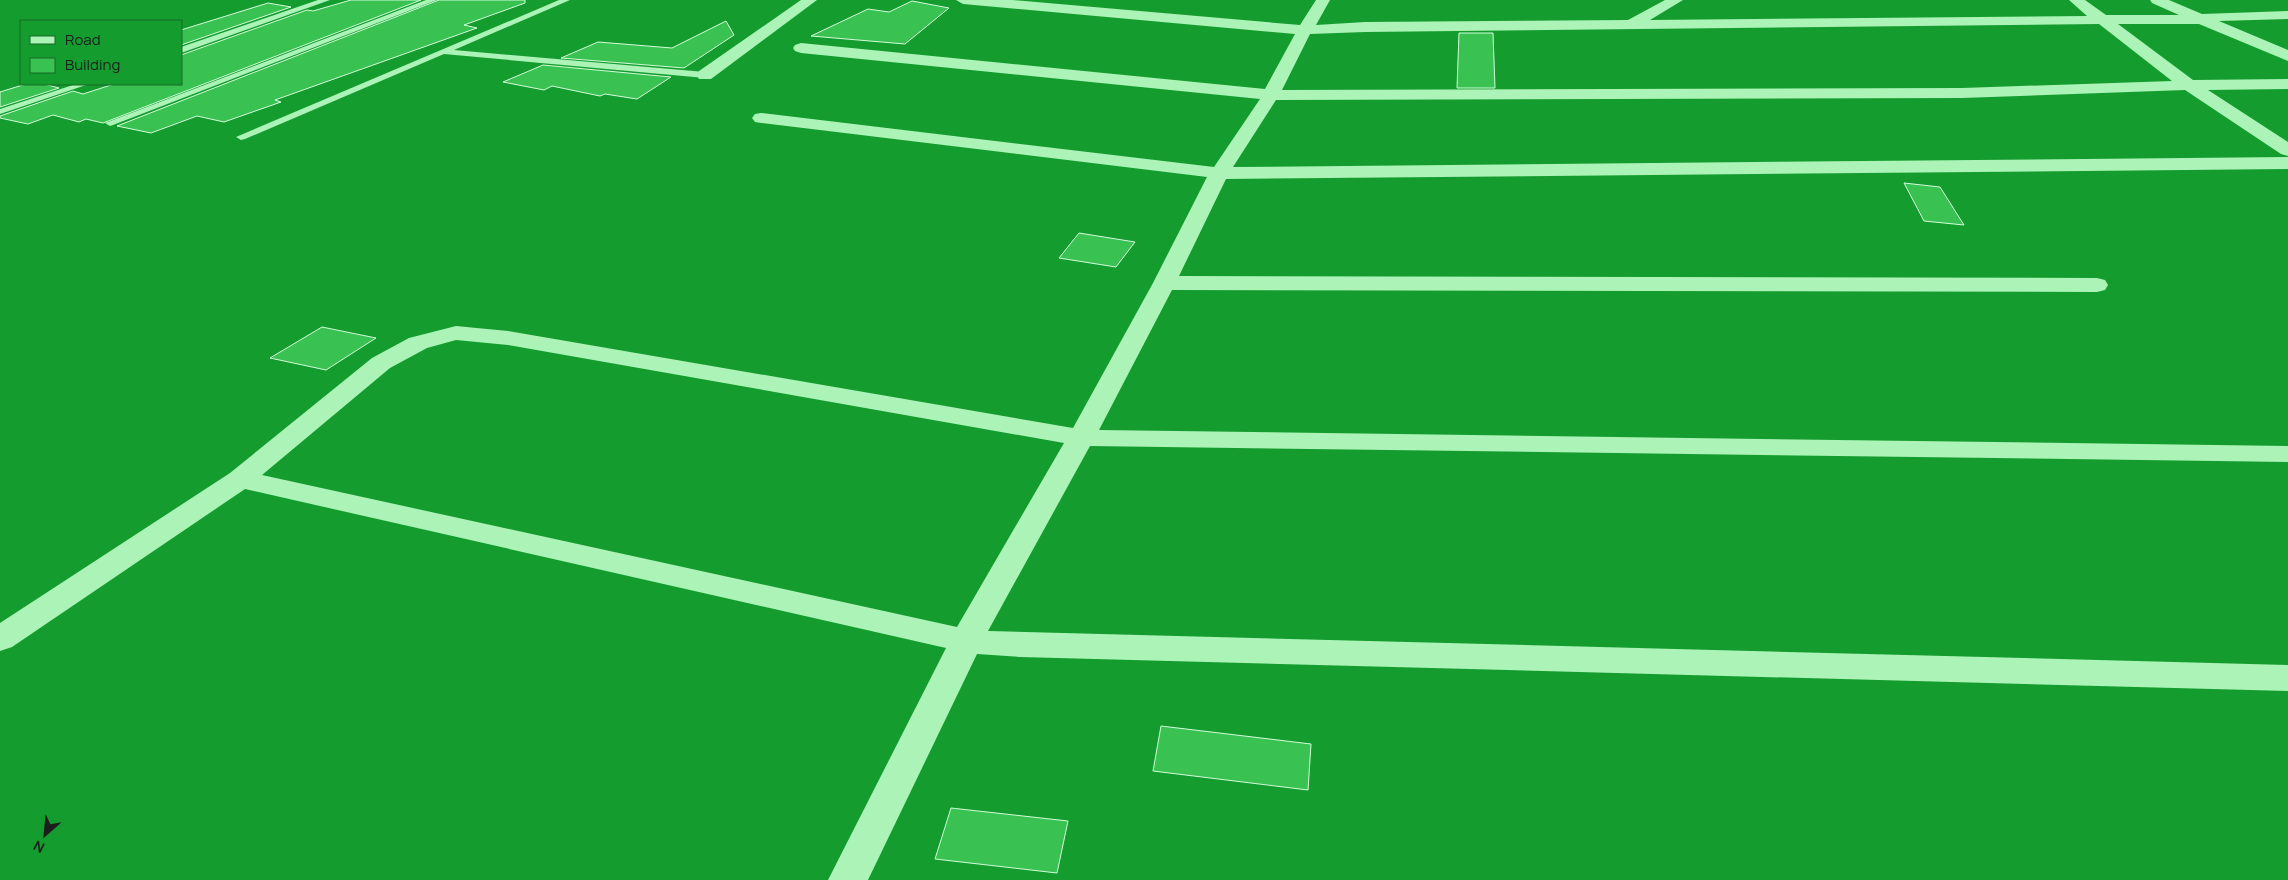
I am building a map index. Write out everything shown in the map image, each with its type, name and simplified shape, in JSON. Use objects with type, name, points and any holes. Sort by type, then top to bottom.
[{"type":"street","points":[[705,76],[810,0]]},
{"type":"street","points":[[963,0],[1304,30],[1630,24],[2104,21],[2288,16]]},
{"type":"street","points":[[848,880],[966,641],[1081,438],[1164,283],[1219,173],[1271,95],[1304,30],[1323,0]]},
{"type":"street","points":[[1630,24],[1676,0]]},
{"type":"street","points":[[2076,0],[2189,85],[2288,150]]},
{"type":"street","points":[[2157,0],[2288,56]]},
{"type":"street","points":[[800,48],[1271,95],[1962,93],[2189,85],[2288,84]]},
{"type":"street","points":[[762,118],[1219,173],[2288,163]]},
{"type":"street","points":[[1164,283],[2097,285]]},
{"type":"street","points":[[0,639],[240,478],[381,363],[418,343],[456,333],[518,340],[1081,438],[2288,454]]},
{"type":"street","points":[[240,478],[966,641],[1060,646],[2288,678]]},
{"type":"lane","points":[[182,50],[326,0]]},
{"type":"lane","points":[[110,123],[433,0]]},
{"type":"lane","points":[[241,137],[566,0]]},
{"type":"lane","points":[[444,52],[705,76]]},
{"type":"lane","points":[[2,112],[81,85]]},
{"type":"building","points":[[351,0],[421,0],[103,123],[86,119],[79,122],[53,115],[28,124],[0,118],[0,116],[73,91],[83,94],[111,85],[182,85],[182,55],[307,10],[313,11]]},
{"type":"building","points":[[439,0],[525,0],[525,3],[464,25],[477,28],[275,100],[281,102],[224,122],[197,116],[151,133],[117,126]]},
{"type":"building","points":[[912,1],[949,8],[905,44],[811,36],[868,9],[889,12]]},
{"type":"building","points":[[268,3],[291,7],[182,45],[182,30]]},
{"type":"building","points":[[726,21],[734,35],[684,68],[561,58],[598,42],[672,48]]},
{"type":"building","points":[[1459,33],[1493,33],[1495,88],[1457,88]]},
{"type":"building","points":[[543,65],[671,77],[637,99],[605,94],[600,96],[552,86],[544,90],[503,82]]},
{"type":"building","points":[[23,85],[48,85],[59,88],[0,107],[0,92]]},
{"type":"building","points":[[1904,183],[1940,187],[1964,225],[1924,221]]},
{"type":"building","points":[[1079,233],[1135,242],[1116,267],[1059,258]]},
{"type":"building","points":[[322,327],[376,338],[326,370],[270,358]]},
{"type":"building","points":[[1161,726],[1311,744],[1308,790],[1153,771]]},
{"type":"building","points":[[951,808],[1068,821],[1057,873],[935,859]]}]
